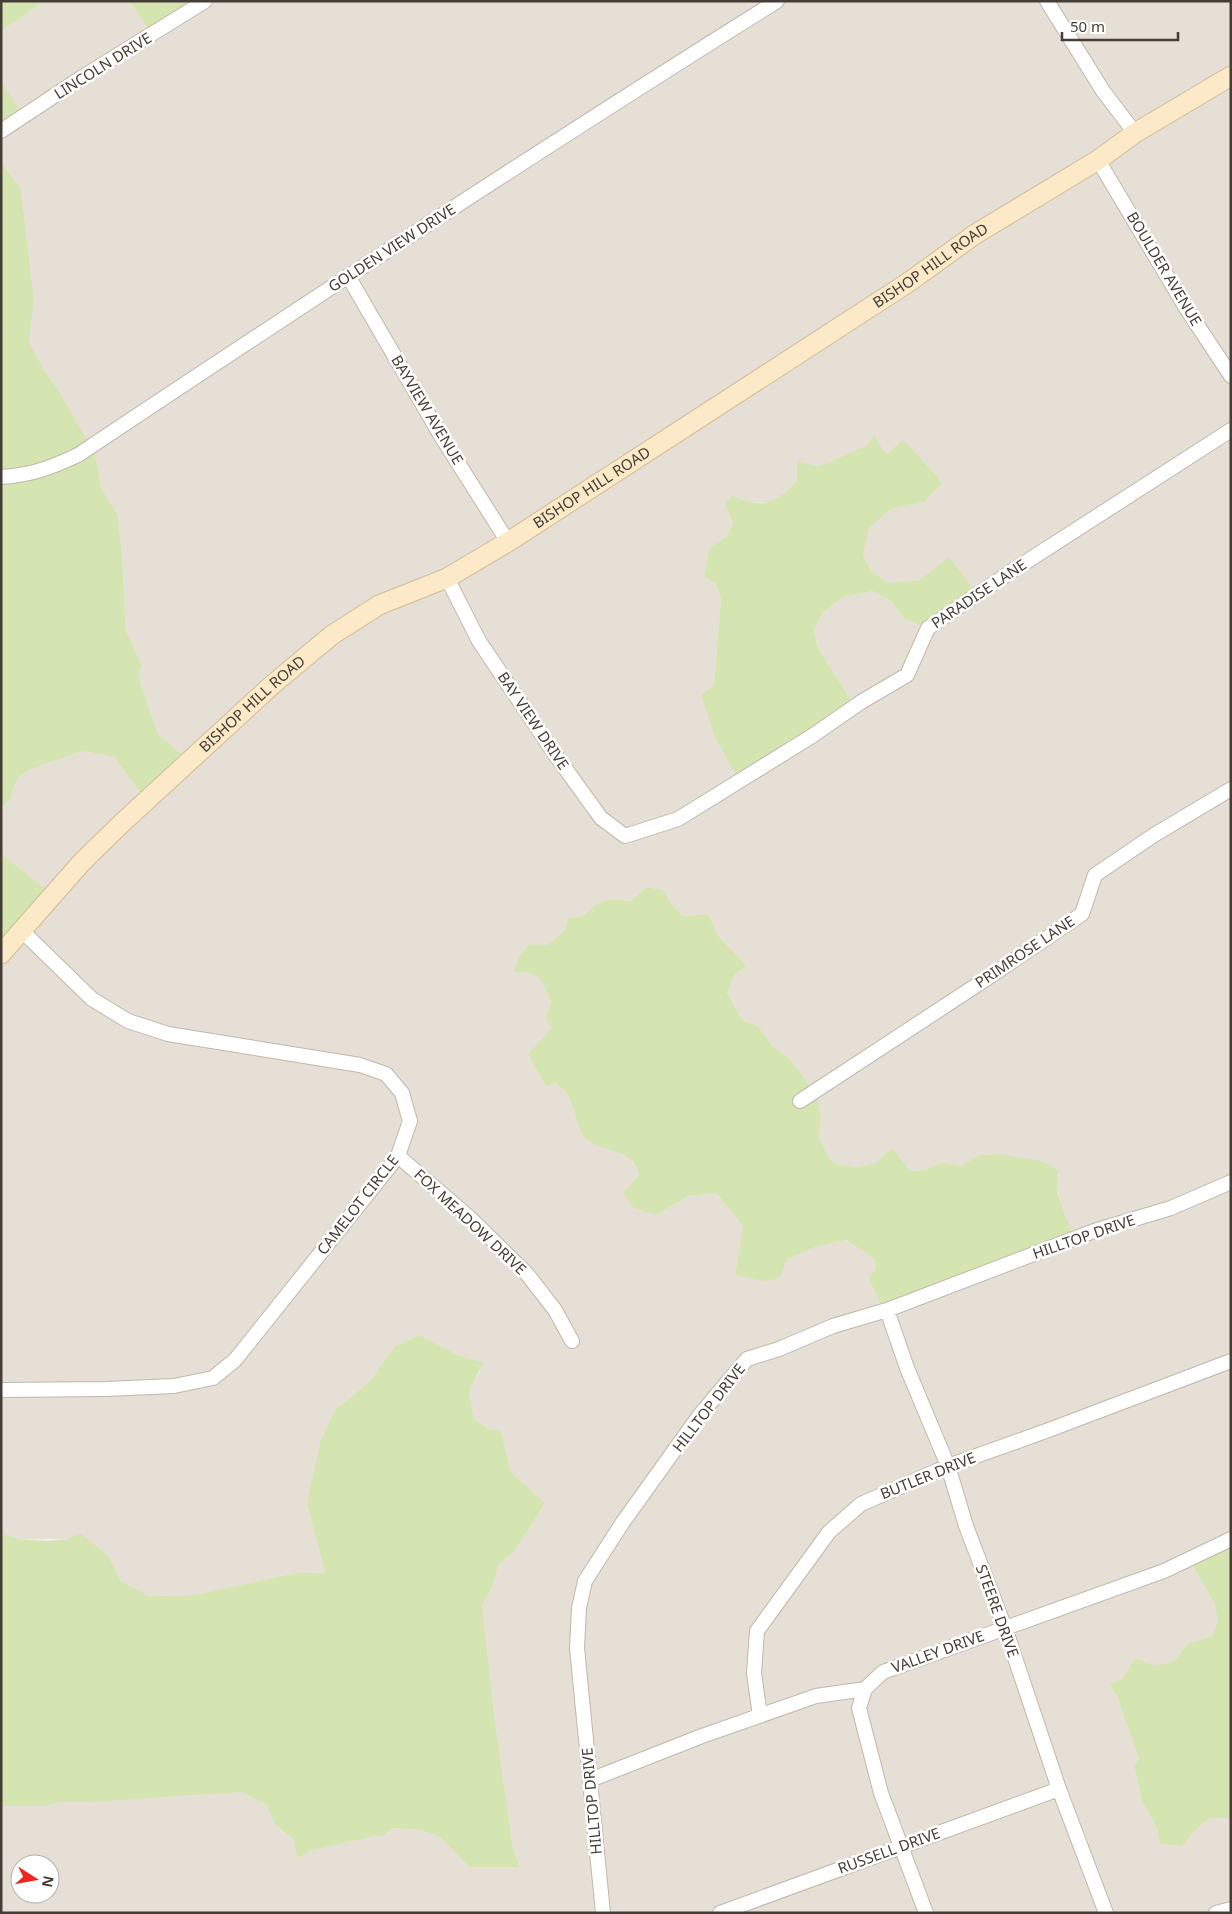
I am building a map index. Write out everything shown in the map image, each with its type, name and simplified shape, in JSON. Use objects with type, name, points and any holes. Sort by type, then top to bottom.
[{"type":"street","name":"LINCOLN DRIVE","points":[[1,131],[81,78],[206,1]]},
{"type":"street","name":"GOLDEN VIEW DRIVE","points":[[1,477],[24,475],[50,469],[78,455],[348,276],[641,86],[777,1]]},
{"type":"street","points":[[1047,1],[1103,91],[1135,133]]},
{"type":"street","name":"BISHOP HILL ROAD","points":[[1,954],[82,862],[272,685],[332,635],[379,605],[447,578],[508,542],[909,282],[974,235],[1098,160],[1135,133],[1231,76]]},
{"type":"street","name":"BOULDER AVENUE","points":[[1098,160],[1186,308],[1231,376]]},
{"type":"street","name":"BAYVIEW AVENUE","points":[[348,276],[441,436],[508,542]]},
{"type":"street","name":"PARADISE LANE","points":[[644,830],[678,819],[812,736],[861,702],[907,675],[928,628],[1043,550],[1231,430]]},
{"type":"street","name":"BAY VIEW DRIVE","points":[[447,578],[479,641],[557,757],[601,818],[625,836],[644,830]]},
{"type":"street","name":"PRIMROSE LANE","points":[[800,1101],[1082,914],[1095,875],[1154,835],[1231,789]]},
{"type":"street","name":"CAMELOT CIRCLE","points":[[1,1390],[174,1386],[213,1378],[235,1360],[398,1156],[410,1121],[402,1092],[386,1074],[360,1065],[168,1034],[128,1021],[92,1000],[21,930]]},
{"type":"street","name":"FOX MEADOW DRIVE","points":[[398,1156],[470,1218],[527,1274],[555,1310],[572,1341]]},
{"type":"street","name":"HILLTOP DRIVE","points":[[603,1913],[577,1648],[579,1608],[585,1581],[623,1522],[694,1423],[747,1359],[779,1349],[833,1326],[887,1310],[1094,1232],[1171,1208],[1231,1182]]},
{"type":"street","name":"STEERE DRIVE","points":[[887,1310],[907,1368],[948,1466],[966,1526],[1005,1628],[1059,1789],[1106,1913]]},
{"type":"street","name":"BUTLER DRIVE","points":[[760,1716],[754,1673],[756,1631],[829,1532],[861,1504],[948,1466],[1231,1361]]},
{"type":"street","name":"VALLEY DRIVE","points":[[865,1689],[883,1672],[1164,1570],[1231,1538]]},
{"type":"street","points":[[590,1780],[702,1736],[816,1696],[865,1689],[859,1708],[866,1739],[881,1793],[926,1913]]},
{"type":"street","name":"RUSSELL DRIVE","points":[[720,1913],[751,1908],[902,1845],[1059,1789]]},
{"type":"street","points":[[1216,1913],[1231,1909]]},
{"type":"shaded area","points":[[45,1],[129,1],[152,34],[189,12],[182,1],[1231,1],[1231,1540],[1191,1562],[1214,1603],[1218,1620],[1213,1635],[1186,1645],[1174,1661],[1155,1666],[1135,1658],[1122,1679],[1109,1684],[1117,1696],[1139,1759],[1134,1766],[1142,1801],[1157,1828],[1160,1844],[1182,1846],[1195,1830],[1210,1818],[1231,1818],[1231,1913],[1,1913],[1,1806],[47,1806],[60,1802],[93,1802],[242,1792],[268,1806],[280,1830],[294,1840],[296,1854],[299,1858],[310,1851],[375,1836],[384,1836],[392,1828],[421,1830],[440,1837],[469,1867],[520,1866],[513,1848],[494,1714],[482,1604],[491,1590],[499,1564],[514,1552],[545,1503],[511,1472],[501,1431],[489,1429],[474,1419],[469,1391],[484,1363],[458,1355],[419,1335],[395,1346],[369,1382],[335,1410],[307,1503],[325,1573],[300,1572],[194,1595],[149,1596],[121,1581],[109,1557],[68,1539],[17,1539],[1,1532],[1,956],[54,895],[1,854],[1,808],[11,799],[13,788],[18,778],[28,770],[83,751],[114,757],[147,802],[190,761],[158,734],[138,676],[142,665],[126,631],[118,516],[101,487],[95,453],[29,342],[34,300],[21,189],[1,162],[1,133],[24,117],[1,81],[1,31]],"holes":[[[874,436],[888,454],[909,445],[941,481],[941,485],[924,502],[891,509],[869,528],[863,555],[871,571],[888,583],[920,580],[904,619],[891,601],[873,591],[841,598],[822,614],[814,631],[818,648],[855,707],[714,685],[721,599],[716,584],[710,547],[726,537],[733,521],[732,497],[747,502],[771,502],[782,496],[814,466],[822,465],[866,446]],[[646,887],[663,890],[673,906],[683,916],[708,914],[718,936],[747,966],[735,974],[727,991],[742,1020],[758,1026],[774,1048],[789,1058],[812,1091],[821,1119],[819,1137],[829,1158],[837,1164],[857,1167],[876,1163],[910,1171],[926,1170],[942,1162],[961,1166],[979,1155],[998,1154],[1059,1174],[1057,1184],[1062,1211],[1074,1237],[876,1269],[875,1258],[845,1240],[818,1246],[787,1259],[735,1275],[743,1226],[716,1193],[688,1196],[657,1215],[639,1175],[638,1168],[627,1157],[587,1140],[582,1134],[575,1107],[562,1087],[556,1083],[548,1087],[553,1026],[545,1018],[551,1002],[541,979],[533,973],[518,972],[530,944],[548,946],[565,930],[568,918],[583,916],[596,904],[610,899],[631,901]]]},
{"type":"green space","points":[[1,1],[45,1],[1,31]]},
{"type":"green space","points":[[129,1],[182,1],[189,13],[152,34]]},
{"type":"green space","points":[[1,81],[24,117],[1,133]]},
{"type":"green space","points":[[1,162],[21,189],[34,300],[29,342],[95,453],[101,487],[118,516],[126,631],[142,665],[138,676],[158,734],[190,761],[147,802],[114,757],[83,751],[28,770],[18,778],[13,788],[11,799],[1,808]]},
{"type":"green space","points":[[874,435],[888,454],[902,440],[909,445],[942,484],[924,502],[891,509],[869,528],[863,555],[871,571],[888,583],[920,580],[949,557],[978,595],[928,628],[904,619],[891,601],[873,591],[841,598],[822,614],[814,631],[818,648],[855,707],[739,780],[716,739],[701,695],[714,685],[721,599],[716,584],[704,576],[710,547],[726,537],[733,522],[725,503],[732,496],[761,503],[775,499],[797,481],[797,460],[814,466],[822,465],[866,446]]},
{"type":"green space","points":[[1,854],[54,895],[1,956]]},
{"type":"green space","points":[[646,887],[663,890],[673,906],[683,916],[708,914],[718,936],[747,966],[735,974],[727,992],[742,1020],[758,1026],[774,1048],[789,1058],[817,1095],[821,1119],[819,1137],[829,1158],[837,1164],[857,1167],[876,1163],[892,1148],[910,1171],[926,1170],[942,1162],[961,1166],[979,1155],[998,1154],[1042,1161],[1058,1170],[1057,1186],[1060,1199],[1074,1237],[884,1311],[869,1278],[876,1269],[875,1259],[846,1240],[818,1246],[787,1259],[780,1278],[765,1281],[735,1275],[743,1226],[716,1193],[688,1196],[657,1215],[634,1208],[623,1193],[639,1175],[637,1167],[626,1157],[594,1144],[583,1136],[572,1105],[563,1089],[556,1083],[547,1087],[528,1054],[553,1027],[545,1018],[551,1002],[539,978],[529,973],[513,973],[520,955],[530,944],[548,945],[565,930],[568,918],[583,916],[596,904],[610,899],[631,901]]},
{"type":"green space","points":[[419,1335],[458,1355],[484,1363],[469,1391],[474,1419],[489,1429],[501,1431],[511,1472],[545,1503],[514,1552],[499,1564],[491,1590],[482,1604],[494,1714],[513,1848],[520,1867],[469,1867],[440,1837],[421,1830],[392,1828],[384,1836],[375,1836],[310,1851],[299,1858],[296,1854],[294,1840],[281,1830],[274,1821],[268,1806],[242,1792],[93,1802],[60,1802],[47,1806],[1,1806],[1,1532],[17,1539],[47,1541],[68,1539],[80,1533],[109,1557],[121,1581],[149,1596],[194,1595],[300,1572],[325,1573],[307,1503],[321,1440],[335,1410],[369,1382],[395,1346]]},
{"type":"green space","points":[[1231,1540],[1231,1818],[1210,1818],[1195,1830],[1182,1846],[1160,1844],[1157,1828],[1142,1801],[1134,1766],[1139,1759],[1117,1696],[1109,1684],[1122,1679],[1135,1658],[1155,1666],[1174,1661],[1186,1645],[1213,1635],[1218,1620],[1214,1603],[1191,1562]]}]
